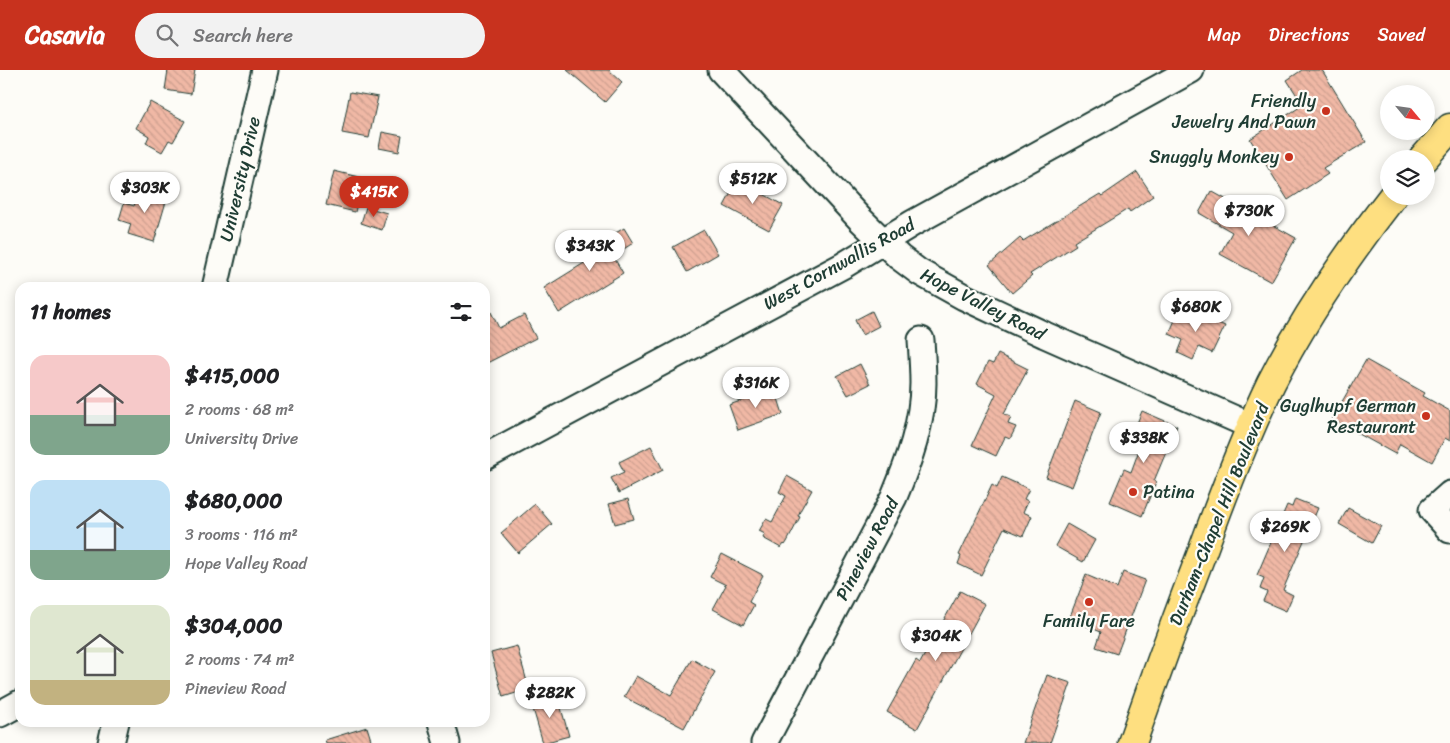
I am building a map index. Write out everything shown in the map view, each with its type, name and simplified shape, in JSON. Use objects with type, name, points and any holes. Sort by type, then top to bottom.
[{"type":"main road","points":[[1431,150],[1450,128]]},
{"type":"main road","name":"Durham-Chapel Hill Boulevard","points":[[1132,743],[1164,651],[1223,494],[1251,426],[1272,382],[1320,298],[1386,205]]},
{"type":"street","name":"University Drive","points":[[216,282],[265,70]]},
{"type":"street","name":"Hope Valley Road","points":[[721,70],[860,219],[899,257],[919,272],[964,298],[1251,426]]},
{"type":"street","name":"West Cornwallis Road","points":[[490,454],[844,265],[913,223],[1192,70]]},
{"type":"street","name":"Pineview Road","points":[[764,743],[891,504],[906,468],[916,436],[922,402],[921,340]]},
{"type":"street","points":[[1450,494],[1432,510],[1450,530]]},
{"type":"street","points":[[0,714],[15,706]]},
{"type":"street","points":[[111,743],[115,727]]},
{"type":"street","points":[[442,727],[447,743]]},
{"type":"building","points":[[168,70],[195,70],[191,94],[165,90]]},
{"type":"building","points":[[567,70],[609,70],[622,82],[605,102]]},
{"type":"building","points":[[1302,70],[1322,70],[1366,142],[1323,168],[1328,174],[1288,200],[1250,139],[1303,105],[1287,80]]},
{"type":"building","points":[[350,92],[378,97],[369,138],[342,133]]},
{"type":"building","points":[[150,102],[185,121],[173,142],[169,140],[162,152],[146,143],[149,136],[136,128]]},
{"type":"building","points":[[382,132],[402,136],[399,152],[379,148]]},
{"type":"building","points":[[334,171],[363,178],[355,212],[326,205]]},
{"type":"building","points":[[1137,172],[1153,196],[1130,212],[1128,209],[1074,242],[1076,245],[1030,274],[1032,276],[1012,293],[989,265],[1020,238],[1023,241],[1100,194],[1102,196]]},
{"type":"building","points":[[738,180],[783,205],[769,230],[724,206]]},
{"type":"building","points":[[140,187],[168,195],[154,242],[128,234],[131,224],[119,220],[124,203],[134,206]]},
{"type":"building","points":[[1211,191],[1296,238],[1271,282],[1220,254],[1232,232],[1199,213]]},
{"type":"building","points":[[366,207],[387,213],[382,230],[361,223]]},
{"type":"building","points":[[624,228],[633,243],[613,256],[623,273],[559,313],[544,288],[589,260],[584,252]]},
{"type":"building","points":[[704,230],[718,254],[687,272],[673,247]]},
{"type":"building","points":[[1181,306],[1225,326],[1212,353],[1199,347],[1193,360],[1178,353],[1183,340],[1169,334]]},
{"type":"building","points":[[490,310],[499,328],[524,315],[536,338],[490,361]]},
{"type":"building","points":[[872,311],[879,326],[862,335],[855,320]]},
{"type":"building","points":[[998,354],[1028,369],[1004,414],[1011,417],[1008,424],[1016,427],[1010,439],[1005,437],[996,456],[972,445],[996,394],[977,384],[988,362],[993,364]]},
{"type":"building","points":[[1366,360],[1425,393],[1423,396],[1450,411],[1450,441],[1445,438],[1432,462],[1400,444],[1395,454],[1332,419]]},
{"type":"building","points":[[860,364],[870,384],[848,395],[837,376]]},
{"type":"building","points":[[775,389],[783,414],[738,430],[729,405]]},
{"type":"building","points":[[1075,401],[1101,412],[1072,487],[1046,477]]},
{"type":"building","points":[[1142,411],[1177,426],[1154,481],[1156,482],[1142,516],[1110,502],[1124,469],[1131,472],[1142,442],[1131,438]]},
{"type":"building","points":[[651,446],[663,470],[619,493],[611,478],[624,472],[619,462]]},
{"type":"building","points":[[787,476],[812,490],[801,509],[798,516],[800,517],[787,542],[781,548],[763,538],[765,534],[759,531],[766,519],[772,522],[786,496],[779,492]]},
{"type":"building","points":[[1002,477],[1029,489],[1024,499],[1028,501],[1023,512],[1032,516],[1023,536],[1004,528],[981,575],[958,564],[961,556],[959,555],[992,485],[997,488]]},
{"type":"building","points":[[628,499],[634,519],[615,524],[609,504]]},
{"type":"building","points":[[1295,499],[1318,508],[1283,590],[1293,595],[1286,611],[1263,601],[1267,592],[1260,589],[1264,578],[1257,575],[1287,505],[1292,507]]},
{"type":"building","points":[[535,504],[552,524],[518,553],[501,533]]},
{"type":"building","points":[[1348,508],[1381,526],[1372,543],[1339,524]]},
{"type":"building","points":[[1067,524],[1095,540],[1083,562],[1055,546]]},
{"type":"building","points":[[722,554],[763,575],[749,602],[754,605],[743,625],[713,609],[726,585],[710,577]]},
{"type":"building","points":[[1123,572],[1145,580],[1117,654],[1096,647],[1101,632],[1069,619],[1086,575],[1117,588]]},
{"type":"building","points":[[960,591],[985,604],[917,729],[887,712],[916,660],[920,663]]},
{"type":"building","points":[[517,646],[529,689],[503,697],[491,653]]},
{"type":"building","points":[[692,659],[715,672],[684,728],[624,697],[636,676],[671,695]]},
{"type":"building","points":[[1047,675],[1071,683],[1050,743],[1023,743]]},
{"type":"building","points":[[557,694],[569,736],[543,743],[531,702]]},
{"type":"building","points":[[367,727],[372,743],[326,743],[325,740]]},
{"type":"place","name":"Friendly Jewelry And Pawn","points":[[1326,111]]},
{"type":"place","name":"Snuggly Monkey","points":[[1289,157]]},
{"type":"place","name":"Guglhupf German Restaurant","points":[[1426,416]]},
{"type":"place","name":"Patina","points":[[1133,492]]},
{"type":"place","name":"Family Fare","points":[[1089,602]]}]
